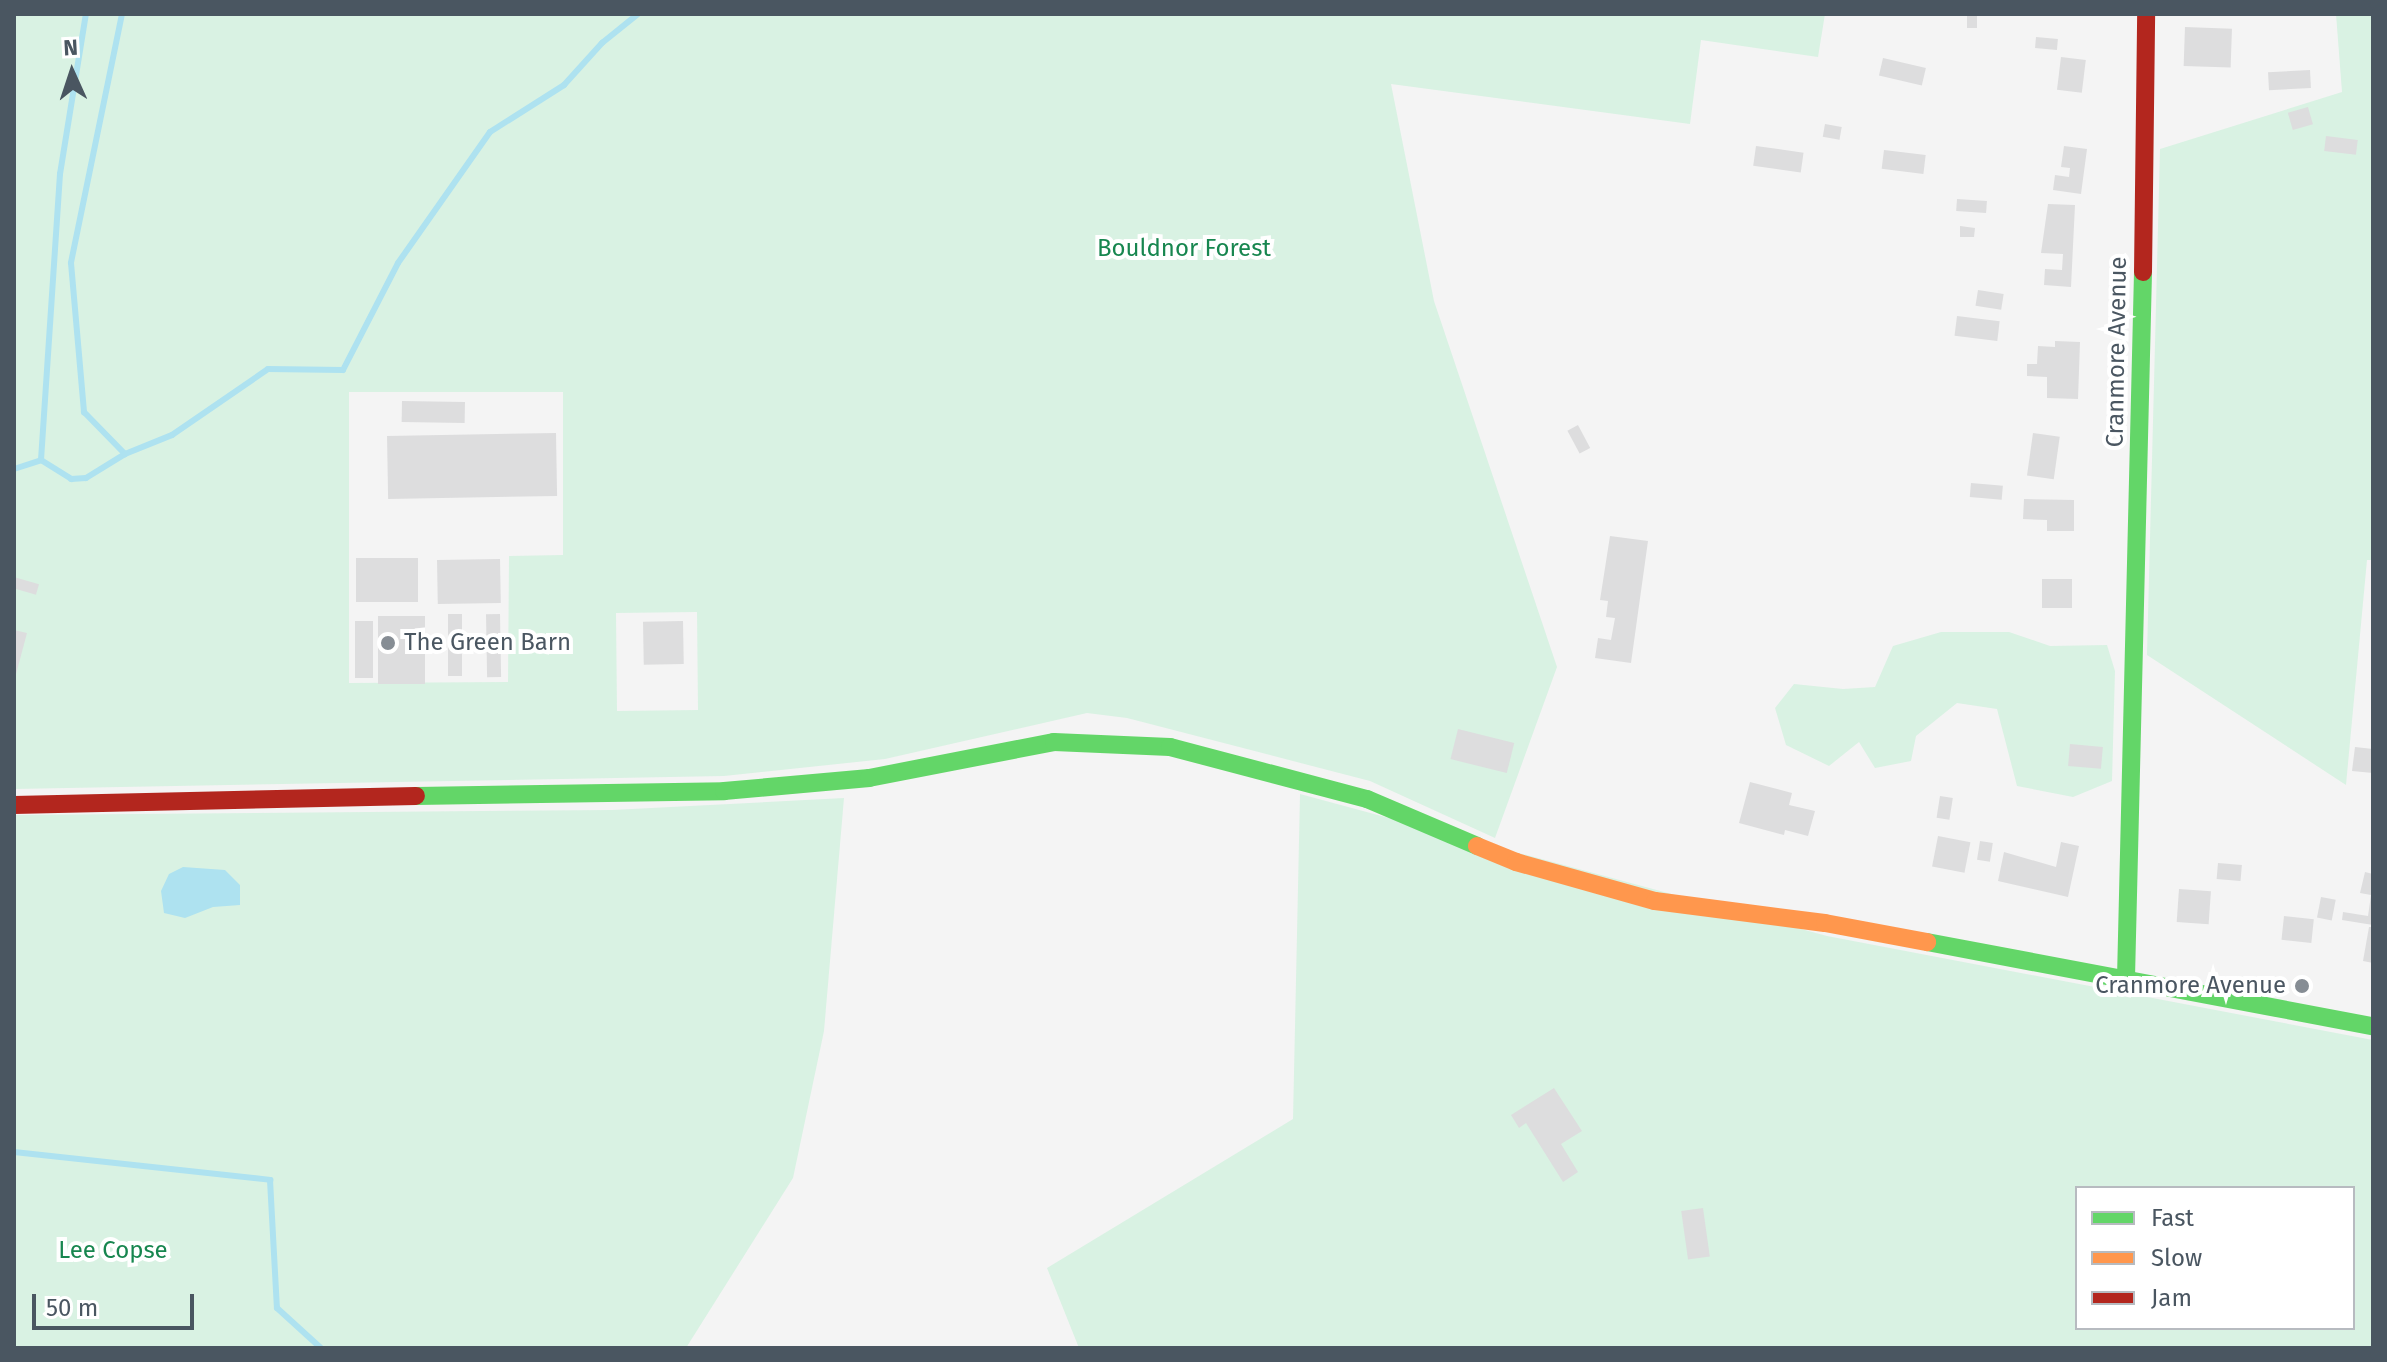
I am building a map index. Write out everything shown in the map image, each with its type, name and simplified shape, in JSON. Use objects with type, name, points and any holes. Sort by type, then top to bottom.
[{"type":"main road","name":"Cranmore Avenue","points":[[2126,978],[2141,428],[2146,14]]},
{"type":"main road","points":[[14,805],[724,791],[869,778],[1054,742],[1155,746],[1367,799],[1516,862],[1647,899],[1695,909],[1825,923],[2373,1026]]},
{"type":"green space","name":"Bouldnor Forest","points":[[14,14],[1825,14],[1818,57],[1701,40],[1690,124],[1391,84],[1434,301],[1557,667],[1495,838],[1370,781],[1127,718],[1087,713],[885,759],[724,776],[14,789]],"holes":[[[349,392],[563,392],[563,555],[509,556],[508,682],[349,683]],[[697,612],[698,710],[617,711],[616,613]]]},
{"type":"green space","points":[[2336,14],[2373,14],[2373,560],[2367,560],[2346,785],[2147,655],[2160,149],[2342,92]]},
{"type":"green space","points":[[1941,632],[2009,632],[2050,646],[2107,645],[2115,671],[2112,781],[2073,797],[2017,786],[1997,709],[1957,703],[1916,736],[1911,761],[1875,768],[1859,742],[1829,766],[1786,745],[1775,708],[1794,684],[1843,689],[1875,687],[1893,646]]},
{"type":"green space","points":[[1300,794],[1827,936],[2373,1040],[2373,1348],[1079,1348],[1047,1268],[1293,1119]]},
{"type":"green space","name":"Lee Copse","points":[[844,798],[824,1031],[793,1178],[686,1348],[14,1348],[14,815],[612,810]]},
{"type":"water","points":[[183,867],[225,870],[240,885],[240,905],[213,907],[185,918],[164,913],[161,891],[169,874]]},
{"type":"building","points":[[1967,14],[1977,14],[1977,28],[1967,28]]},
{"type":"building","points":[[2185,27],[2232,29],[2231,68],[2184,66]]},
{"type":"building","points":[[2036,37],[2058,39],[2057,50],[2035,48]]},
{"type":"building","points":[[2061,57],[2086,60],[2082,93],[2057,90]]},
{"type":"building","points":[[1883,58],[1926,68],[1922,85],[1879,76]]},
{"type":"building","points":[[2310,70],[2311,88],[2269,90],[2268,72]]},
{"type":"building","points":[[2308,107],[2313,124],[2293,130],[2288,113]]},
{"type":"building","points":[[1825,124],[1842,127],[1839,140],[1823,137]]},
{"type":"building","points":[[2326,136],[2358,140],[2356,155],[2324,151]]},
{"type":"building","points":[[1756,146],[1804,153],[1801,172],[1753,166]]},
{"type":"building","points":[[2064,146],[2087,149],[2081,194],[2053,190],[2055,175],[2069,177],[2070,168],[2061,167]]},
{"type":"building","points":[[1884,150],[1926,155],[1923,174],[1882,169]]},
{"type":"building","points":[[1957,199],[1987,201],[1986,213],[1956,211]]},
{"type":"building","points":[[2048,204],[2075,205],[2071,287],[2044,285],[2045,269],[2062,270],[2063,254],[2041,253]]},
{"type":"building","points":[[1960,226],[1975,228],[1974,237],[1960,237]]},
{"type":"building","points":[[1978,290],[2004,294],[2001,310],[1975,306]]},
{"type":"building","points":[[1957,316],[2000,321],[1997,341],[1955,336]]},
{"type":"building","points":[[2055,341],[2080,342],[2078,399],[2047,398],[2047,377],[2027,376],[2027,364],[2037,364],[2038,346],[2055,347]]},
{"type":"building","points":[[402,401],[465,402],[465,423],[402,422]]},
{"type":"building","points":[[1578,425],[1590,448],[1580,454],[1567,431]]},
{"type":"building","points":[[556,433],[557,496],[388,499],[387,436]]},
{"type":"building","points":[[2033,433],[2060,437],[2054,479],[2027,476]]},
{"type":"building","points":[[1971,483],[2003,486],[2002,500],[1970,497]]},
{"type":"building","points":[[2024,499],[2074,500],[2074,531],[2047,531],[2047,520],[2023,519]]},
{"type":"building","points":[[1610,536],[1648,541],[1631,663],[1595,658],[1598,638],[1611,640],[1615,618],[1606,617],[1608,601],[1600,600]]},
{"type":"building","points":[[356,558],[418,558],[418,602],[356,602]]},
{"type":"building","points":[[500,559],[501,603],[438,604],[437,560]]},
{"type":"building","points":[[14,577],[39,584],[36,595],[14,588]]},
{"type":"building","points":[[2042,579],[2072,579],[2072,608],[2042,608]]},
{"type":"building","points":[[448,614],[462,614],[462,676],[448,676]]},
{"type":"building","points":[[486,614],[500,614],[501,677],[487,677]]},
{"type":"building","points":[[378,616],[425,616],[425,684],[378,684]]},
{"type":"building","points":[[355,621],[373,621],[373,678],[355,678]]},
{"type":"building","points":[[683,621],[684,664],[644,665],[643,622]]},
{"type":"building","points":[[14,630],[27,633],[15,678],[14,677]]},
{"type":"building","points":[[1458,729],[1514,743],[1507,773],[1451,759]]},
{"type":"building","points":[[2070,744],[2103,747],[2101,769],[2068,766]]},
{"type":"building","points":[[2355,747],[2373,749],[2373,773],[2352,771]]},
{"type":"building","points":[[1750,782],[1792,793],[1789,805],[1815,811],[1808,836],[1785,830],[1784,835],[1739,823]]},
{"type":"building","points":[[1940,796],[1953,798],[1949,820],[1937,818]]},
{"type":"building","points":[[1938,836],[1970,842],[1964,873],[1932,866]]},
{"type":"building","points":[[1980,841],[1993,843],[1990,862],[1977,860]]},
{"type":"building","points":[[2061,842],[2079,846],[2068,897],[1998,881],[2004,852],[2056,867]]},
{"type":"building","points":[[2218,863],[2242,865],[2241,881],[2217,879]]},
{"type":"building","points":[[2365,872],[2373,874],[2373,925],[2342,920],[2343,912],[2368,916],[2371,895],[2360,893]]},
{"type":"building","points":[[2179,889],[2211,891],[2209,924],[2177,922]]},
{"type":"building","points":[[2321,897],[2336,900],[2332,920],[2317,918]]},
{"type":"building","points":[[2284,916],[2314,919],[2311,943],[2281,940]]},
{"type":"building","points":[[2369,927],[2373,927],[2373,963],[2363,961]]},
{"type":"building","points":[[1554,1088],[1582,1131],[1561,1144],[1578,1172],[1563,1182],[1526,1123],[1519,1128],[1511,1115]]},
{"type":"building","points":[[1703,1208],[1710,1257],[1688,1260],[1681,1211]]},
{"type":"waterway","points":[[41,460],[60,174],[86,14]]},
{"type":"waterway","points":[[122,14],[71,263],[84,412],[125,454]]},
{"type":"waterway","points":[[41,460],[71,479],[86,478],[125,454],[172,435],[268,369],[343,370],[398,263],[490,132],[564,85],[602,43],[638,14]]},
{"type":"waterway","points":[[14,469],[41,460]]},
{"type":"waterway","points":[[14,1152],[270,1180],[277,1308],[321,1348]]},
{"type":"traffic: fast","points":[[2126,978],[2143,272]]},
{"type":"traffic: fast","points":[[416,796],[724,791],[869,778],[1054,742],[1170,747],[1367,799],[1477,846]]},
{"type":"traffic: fast","points":[[1927,942],[2373,1026]]},
{"type":"traffic: slow","points":[[1477,846],[1516,862],[1655,901],[1825,923],[1927,942]]},
{"type":"traffic: jam","points":[[2143,272],[2146,14]]},
{"type":"traffic: jam","points":[[14,805],[416,796]]},
{"type":"place","name":"The Green Barn","points":[[388,643]]},
{"type":"place","name":"Cranmore Avenue","points":[[2302,986]]}]
